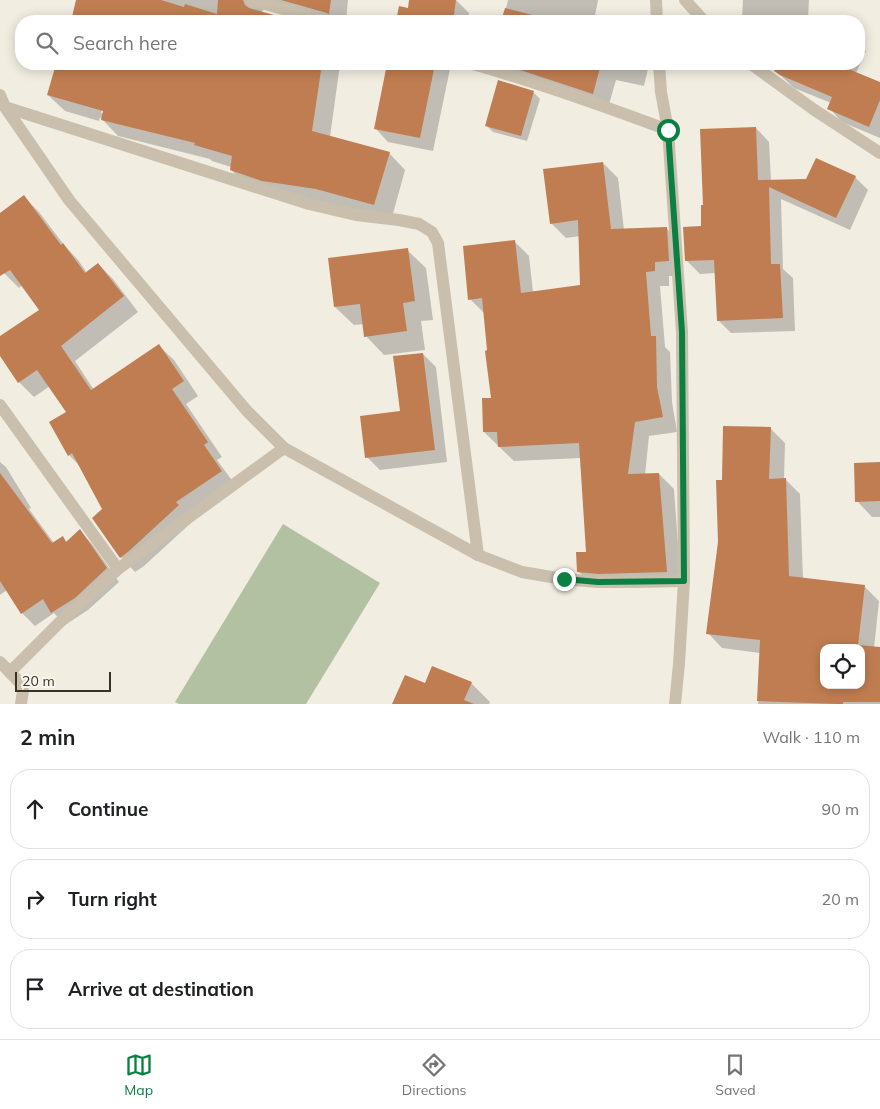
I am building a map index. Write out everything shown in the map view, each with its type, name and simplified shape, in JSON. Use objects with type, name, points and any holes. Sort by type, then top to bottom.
[{"type":"street","points":[[251,0],[304,15]]},
{"type":"street","points":[[656,0],[657,15]]},
{"type":"street","points":[[685,0],[699,15]]},
{"type":"street","points":[[494,70],[608,107],[668,130]]},
{"type":"street","points":[[659,70],[661,92],[668,130],[682,332],[684,581],[679,664],[674,704]]},
{"type":"street","points":[[759,70],[813,110],[880,153]]},
{"type":"street","points":[[3,101],[70,200],[247,411],[284,448],[478,555],[522,572],[598,582],[684,581]]},
{"type":"street","points":[[3,101],[309,204],[356,215],[418,224],[432,232],[438,243],[478,555]]},
{"type":"street","points":[[0,405],[118,569]]},
{"type":"street","points":[[10,672],[60,622],[118,569],[284,448]]},
{"type":"street","points":[[0,662],[22,686],[21,704]]},
{"type":"green space","points":[[283,524],[380,583],[306,704],[179,704],[175,702]]},
{"type":"building","points":[[76,0],[161,0],[184,7],[185,4],[217,14],[218,0],[243,0],[249,8],[274,15],[72,15]]},
{"type":"building","points":[[281,0],[331,0],[329,14],[327,13]]},
{"type":"building","points":[[409,0],[456,0],[454,15],[397,15],[399,6],[408,8]]},
{"type":"building","points":[[505,8],[532,15],[503,15]]},
{"type":"building","points":[[54,70],[321,70],[312,131],[390,152],[374,205],[316,189],[262,181],[230,170],[232,156],[194,145],[195,143],[101,120],[103,111],[47,95]]},
{"type":"building","points":[[386,70],[434,70],[420,138],[374,129]]},
{"type":"building","points":[[520,70],[599,70],[593,94]]},
{"type":"building","points":[[851,70],[880,82],[880,100],[869,127],[827,109],[832,97],[774,71]]},
{"type":"building","points":[[498,80],[534,91],[521,136],[485,126]]},
{"type":"building","points":[[756,127],[758,180],[806,179],[816,158],[856,176],[836,218],[769,187],[771,264],[780,264],[783,318],[717,321],[714,260],[685,261],[683,227],[701,226],[701,205],[703,205],[700,129]]},
{"type":"building","points":[[603,162],[611,229],[667,227],[669,261],[655,262],[655,271],[646,272],[651,336],[656,336],[657,387],[663,417],[635,422],[628,474],[659,473],[667,572],[598,574],[577,572],[576,552],[586,552],[579,443],[498,447],[497,432],[483,432],[482,398],[491,398],[485,351],[487,350],[482,298],[468,300],[463,246],[515,240],[521,293],[580,285],[578,220],[550,224],[543,169]]},
{"type":"building","points":[[24,195],[61,245],[63,243],[85,273],[98,263],[124,296],[61,346],[91,390],[159,344],[184,381],[172,389],[208,442],[204,445],[222,471],[176,502],[179,505],[120,558],[92,518],[102,509],[72,453],[68,456],[49,422],[66,412],[37,370],[18,383],[0,356],[0,336],[39,310],[10,270],[0,276],[0,213]]},
{"type":"building","points":[[408,248],[415,301],[403,303],[407,331],[364,337],[360,304],[334,307],[328,258]]},
{"type":"building","points":[[423,353],[435,450],[365,458],[360,416],[400,411],[393,356]]},
{"type":"building","points":[[723,426],[771,427],[769,479],[786,478],[789,576],[865,585],[858,644],[820,644],[820,689],[865,689],[865,646],[880,647],[880,702],[843,702],[843,704],[837,704],[757,701],[760,640],[706,634],[718,542],[716,480],[722,480]]},
{"type":"building","points":[[880,462],[880,501],[855,502],[854,463]]},
{"type":"building","points":[[0,473],[52,543],[63,536],[66,542],[80,529],[107,568],[75,598],[51,613],[43,599],[21,614],[0,581]]},
{"type":"building","points":[[432,666],[472,682],[464,700],[474,704],[392,704],[405,675],[425,683]]},
{"type":"route","points":[[564,579],[598,582],[684,581],[682,332],[668,130]]}]
